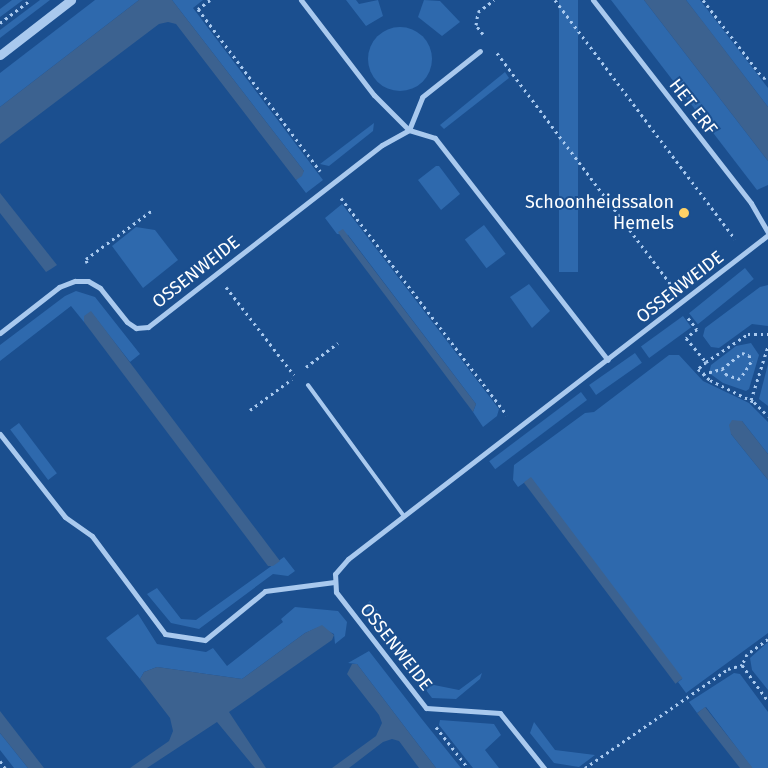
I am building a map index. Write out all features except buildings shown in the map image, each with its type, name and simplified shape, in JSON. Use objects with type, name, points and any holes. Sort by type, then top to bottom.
[{"type":"street","points":[[0,55],[71,0]]},
{"type":"street","points":[[301,0],[374,96],[409,130],[435,138],[608,360]]},
{"type":"street","name":"HET ERF","points":[[593,0],[751,203],[768,234]]},
{"type":"street","points":[[409,130],[422,96],[480,51]]},
{"type":"street","name":"OSSENWEIDE","points":[[88,281],[100,288],[127,322],[136,328],[148,327],[382,145],[409,130]]},
{"type":"street","name":"OSSENWEIDE","points":[[544,768],[500,713],[426,708],[336,592],[335,574],[348,559],[516,428],[678,306],[768,234]]},
{"type":"street","points":[[0,333],[60,287],[88,281]]},
{"type":"street","points":[[0,434],[65,517],[92,536],[165,634],[205,640],[265,591],[334,582]]},
{"type":"lane","points":[[308,386],[404,516]]},
{"type":"path","points":[[0,23],[30,0]]},
{"type":"path","points":[[210,0],[198,9],[516,428]]},
{"type":"path","points":[[485,37],[476,25],[478,12],[494,0]]},
{"type":"path","points":[[555,0],[746,252]]},
{"type":"path","points":[[703,0],[763,78],[768,77]]},
{"type":"path","points":[[495,51],[684,301]]},
{"type":"path","points":[[88,281],[86,259],[151,211]]},
{"type":"path","points":[[217,274],[295,376],[308,386]]},
{"type":"path","points":[[678,306],[697,328],[686,338],[706,362]]},
{"type":"path","points":[[768,334],[748,334],[706,362],[698,370],[750,400],[768,416]]},
{"type":"path","points":[[750,400],[768,346]]},
{"type":"path","points":[[703,374],[722,369],[742,353],[750,355],[751,362],[746,376],[740,379],[727,375],[722,369]]},
{"type":"path","points":[[585,768],[728,669],[742,665],[747,654],[768,638]]},
{"type":"path","points":[[742,665],[768,701]]},
{"type":"path","points":[[426,708],[430,720],[468,768]]},
{"type":"path","points":[[0,761],[5,768]]},
{"type":"shaded area","points":[[12,0],[23,0],[0,17],[0,9]]},
{"type":"shaded area","points":[[40,0],[50,0],[0,38],[0,30]]},
{"type":"shaded area","points":[[95,0],[139,0],[0,107],[0,73]]},
{"type":"shaded area","points":[[139,0],[172,0],[304,171],[302,176],[296,180],[176,24],[168,22],[159,24],[0,144],[0,107]]},
{"type":"shaded area","points":[[172,0],[203,0],[193,8],[323,180],[306,193],[296,180],[304,171]]},
{"type":"shaded area","points":[[346,0],[356,0],[359,4],[378,0],[383,16],[366,26]]},
{"type":"shaded area","points":[[424,0],[440,1],[460,22],[442,36],[418,17]]},
{"type":"shaded area","points":[[559,0],[578,0],[578,272],[559,272]]},
{"type":"shaded area","points":[[611,0],[644,0],[768,161],[768,185],[757,190]]},
{"type":"shaded area","points":[[644,0],[686,0],[707,27],[768,107],[768,161]]},
{"type":"shaded area","points":[[686,0],[700,0],[768,88],[768,107]]},
{"type":"shaded area","points":[[400,27],[418,33],[426,41],[432,59],[426,77],[418,85],[400,91],[382,85],[374,77],[368,59],[374,41],[382,33]]},
{"type":"shaded area","points":[[505,72],[509,78],[444,129],[440,125]]},
{"type":"shaded area","points":[[374,123],[373,131],[329,166],[320,164]]},
{"type":"shaded area","points":[[436,166],[439,166],[460,194],[441,210],[418,180]]},
{"type":"shaded area","points":[[0,193],[57,265],[46,272],[0,213]]},
{"type":"shaded area","points":[[342,204],[499,409],[497,416],[483,427],[473,412],[476,404],[348,235],[337,234],[325,218]]},
{"type":"shaded area","points":[[484,225],[506,254],[486,268],[465,239]]},
{"type":"shaded area","points":[[136,227],[155,230],[178,260],[143,288],[112,246]]},
{"type":"shaded area","points":[[343,229],[476,404],[473,412],[342,238],[338,232]]},
{"type":"shaded area","points":[[745,268],[754,279],[698,324],[689,313]]},
{"type":"shaded area","points":[[529,284],[550,311],[532,328],[510,297]]},
{"type":"shaded area","points":[[768,285],[768,326],[752,324],[719,348],[711,347],[703,336],[705,328],[760,287]]},
{"type":"shaded area","points":[[76,291],[95,297],[140,354],[130,362],[91,312],[85,316],[84,322],[71,306],[0,361],[0,345],[65,296]]},
{"type":"shaded area","points":[[91,311],[280,561],[273,566],[268,566],[84,322],[84,316]]},
{"type":"shaded area","points":[[683,316],[691,327],[649,358],[641,347]]},
{"type":"shaded area","points":[[751,343],[759,355],[749,389],[746,391],[723,383],[709,373],[711,365],[736,346]]},
{"type":"shaded area","points":[[635,353],[642,363],[596,395],[589,385]]},
{"type":"shaded area","points":[[669,355],[679,355],[703,381],[749,403],[768,422],[768,454],[742,421],[731,434],[768,480],[768,633],[686,693],[678,682],[682,679],[531,478],[518,487],[513,480],[514,465],[585,413],[594,412]]},
{"type":"shaded area","points":[[768,364],[768,406],[759,399]]},
{"type":"shaded area","points":[[581,392],[587,400],[495,469],[489,461]]},
{"type":"shaded area","points":[[732,420],[742,421],[768,454],[768,480],[731,434],[729,425]]},
{"type":"shaded area","points":[[19,423],[57,473],[48,480],[10,430]]},
{"type":"shaded area","points":[[531,477],[683,678],[675,684],[524,482]]},
{"type":"shaded area","points":[[284,557],[295,571],[288,576],[273,574],[199,629],[171,623],[147,594],[157,588],[181,619],[196,620]]},
{"type":"shaded area","points":[[370,601],[434,685],[459,690],[482,673],[480,679],[456,699],[432,698],[363,607]]},
{"type":"shaded area","points":[[295,607],[338,611],[347,622],[345,636],[335,644],[334,634],[319,627],[305,633],[242,679],[157,667],[144,672],[140,679],[106,638],[138,614],[157,644],[206,652],[213,648],[227,666],[283,622],[281,619]]},
{"type":"shaded area","points":[[322,625],[334,635],[332,640],[229,712],[266,768],[255,768],[217,722],[147,768],[130,768],[169,741],[173,731],[170,718],[140,679],[144,672],[157,667],[242,679],[305,633]]},
{"type":"shaded area","points":[[768,642],[768,690],[752,670],[750,658]]},
{"type":"shaded area","points":[[369,651],[461,768],[436,768],[357,664],[348,663]]},
{"type":"shaded area","points":[[352,664],[357,664],[436,768],[419,768],[399,741],[392,739],[383,742],[349,768],[332,768],[376,736],[382,723],[379,715],[347,674]]},
{"type":"shaded area","points":[[734,673],[740,674],[768,712],[768,768],[752,768],[706,707],[697,713],[689,702]]},
{"type":"shaded area","points":[[705,707],[752,768],[740,768],[697,713]]},
{"type":"shaded area","points":[[0,711],[44,768],[28,768],[0,733]]},
{"type":"shaded area","points":[[440,720],[494,724],[501,735],[485,750],[499,768],[473,768],[439,725]]},
{"type":"shaded area","points":[[534,722],[555,750],[595,755],[579,767],[554,763],[530,733]]},
{"type":"shaded area","points":[[0,733],[28,768],[14,768],[0,750]]},
{"type":"place","name":"Schoonheidssalon Hemels","points":[[684,213]]}]
